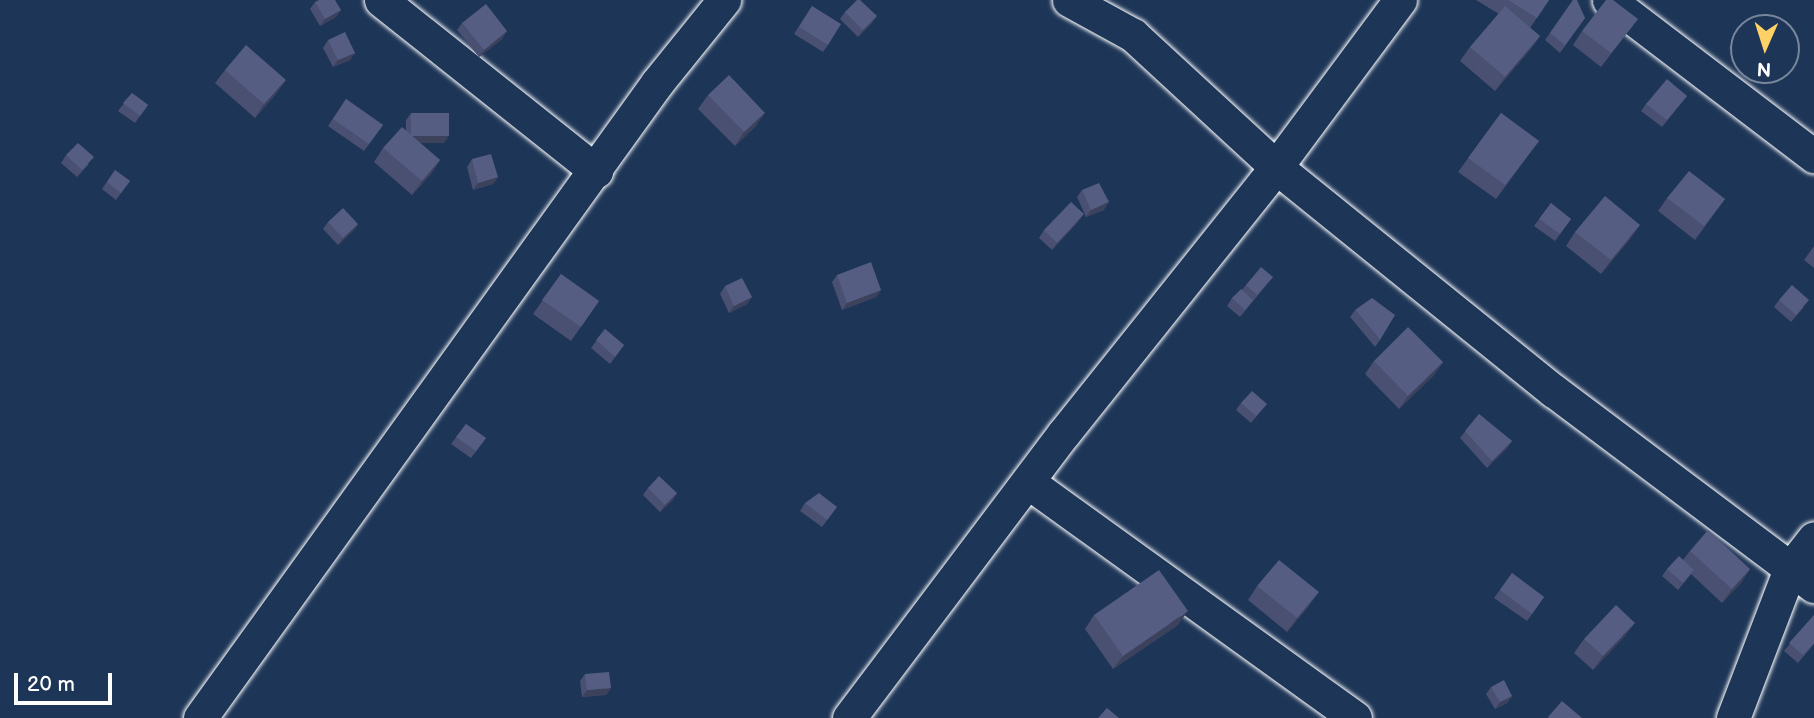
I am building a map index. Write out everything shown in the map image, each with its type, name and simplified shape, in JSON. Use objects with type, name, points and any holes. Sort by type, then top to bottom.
[{"type":"street","points":[[381,0],[596,171]]},
{"type":"street","points":[[200,718],[657,83],[724,0]]},
{"type":"street","points":[[1069,0],[1133,35],[1276,167],[1554,391],[1802,578]]},
{"type":"street","points":[[849,718],[1028,482],[1276,167],[1400,0]]},
{"type":"street","points":[[1609,0],[1814,156]]},
{"type":"street","points":[[1028,482],[1355,718]]},
{"type":"street","points":[[1733,718],[1802,578],[1814,538]]},
{"type":"building","points":[[335,0],[341,10],[325,19],[315,2]]},
{"type":"building","points":[[857,0],[877,16],[863,30],[845,12]]},
{"type":"building","points":[[1508,0],[1549,0],[1537,18]]},
{"type":"building","points":[[1573,0],[1577,0],[1585,18],[1565,45],[1550,33]]},
{"type":"building","points":[[1606,0],[1613,0],[1638,19],[1611,53],[1582,31]]},
{"type":"building","points":[[486,4],[507,31],[484,50],[462,23]]},
{"type":"building","points":[[812,6],[841,24],[828,45],[799,27]]},
{"type":"building","points":[[1505,6],[1540,36],[1505,77],[1470,47]]},
{"type":"building","points":[[345,32],[355,53],[338,60],[328,40]]},
{"type":"building","points":[[246,45],[286,80],[264,104],[225,70]]},
{"type":"building","points":[[729,75],[765,113],[744,132],[708,95]]},
{"type":"building","points":[[1667,79],[1687,96],[1667,120],[1646,104]]},
{"type":"building","points":[[132,93],[148,105],[140,116],[123,103]]},
{"type":"building","points":[[346,99],[383,125],[369,144],[333,119]]},
{"type":"building","points":[[411,113],[449,113],[449,136],[412,136]]},
{"type":"building","points":[[1501,113],[1539,141],[1505,185],[1468,158]]},
{"type":"building","points":[[402,127],[440,160],[422,181],[383,148]]},
{"type":"building","points":[[78,143],[94,157],[82,170],[66,155]]},
{"type":"building","points":[[491,154],[498,177],[478,183],[472,159]]},
{"type":"building","points":[[115,170],[130,181],[121,193],[107,182]]},
{"type":"building","points":[[1689,171],[1725,199],[1704,226],[1667,198]]},
{"type":"building","points":[[1099,183],[1109,202],[1091,210],[1082,190]]},
{"type":"building","points":[[1605,196],[1640,225],[1611,260],[1575,232]]},
{"type":"building","points":[[1071,202],[1084,214],[1057,243],[1044,230]]},
{"type":"building","points":[[1551,203],[1571,219],[1560,234],[1539,219]]},
{"type":"building","points":[[343,208],[358,224],[343,238],[328,222]]},
{"type":"building","points":[[871,262],[881,290],[847,303],[837,275]]},
{"type":"building","points":[[1261,267],[1273,277],[1257,295],[1246,285]]},
{"type":"building","points":[[561,274],[599,301],[581,327],[542,300]]},
{"type":"building","points":[[742,278],[752,297],[734,306],[725,286]]},
{"type":"building","points":[[1792,285],[1809,300],[1796,315],[1779,300]]},
{"type":"building","points":[[1241,289],[1253,300],[1245,310],[1232,298]]},
{"type":"building","points":[[1372,298],[1395,315],[1380,340],[1355,310]]},
{"type":"building","points":[[1408,327],[1443,362],[1408,396],[1374,361]]},
{"type":"building","points":[[605,329],[624,345],[615,357],[596,340]]},
{"type":"building","points":[[1252,391],[1267,404],[1256,416],[1241,403]]},
{"type":"building","points":[[1479,414],[1512,441],[1492,461],[1465,431]]},
{"type":"building","points":[[466,424],[486,438],[476,451],[456,437]]},
{"type":"building","points":[[659,476],[677,493],[665,505],[648,488]]},
{"type":"building","points":[[819,493],[837,507],[827,520],[805,503]]},
{"type":"building","points":[[1708,530],[1750,569],[1732,589],[1690,551]]},
{"type":"building","points":[[1679,556],[1694,570],[1683,583],[1667,569]]},
{"type":"building","points":[[1279,560],[1319,592],[1297,618],[1257,586]]},
{"type":"building","points":[[1159,570],[1188,611],[1123,656],[1094,615]]},
{"type":"building","points":[[1512,573],[1544,597],[1532,614],[1500,590]]},
{"type":"building","points":[[1616,605],[1635,623],[1603,656],[1584,639]]},
{"type":"building","points":[[1814,615],[1814,643],[1803,655],[1789,643]]},
{"type":"building","points":[[609,672],[611,688],[587,690],[585,674]]},
{"type":"building","points":[[1504,680],[1512,696],[1500,702],[1491,687]]},
{"type":"building","points":[[1562,701],[1582,718],[1549,718]]},
{"type":"building","points":[[1107,708],[1119,718],[1098,718]]}]
